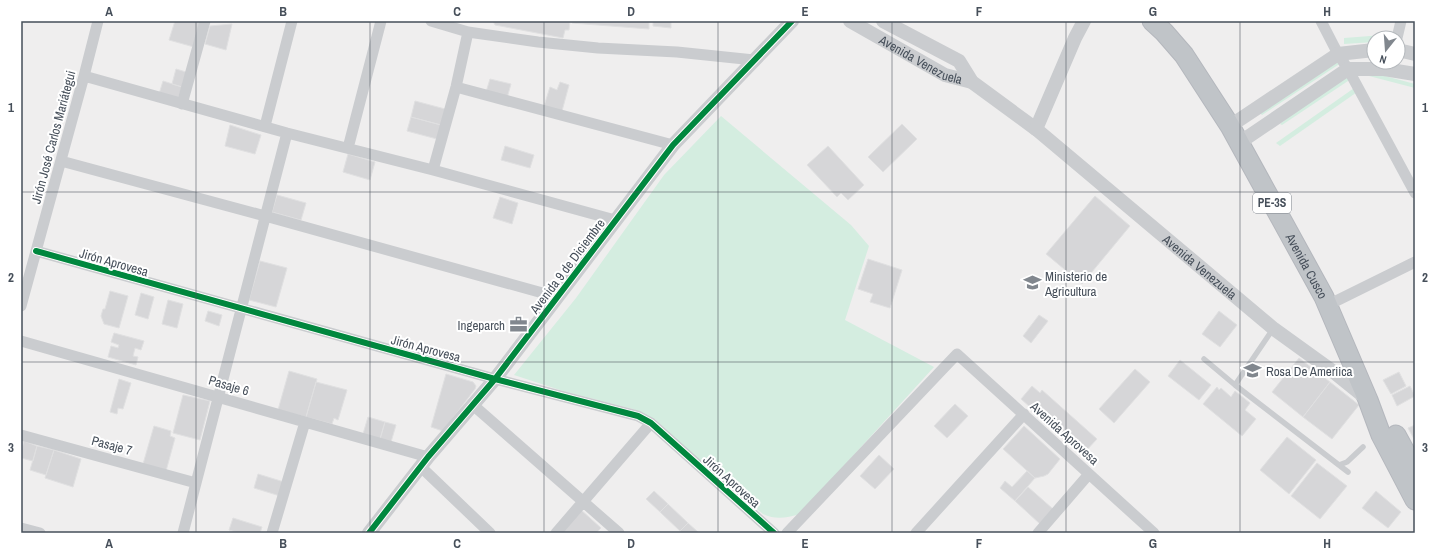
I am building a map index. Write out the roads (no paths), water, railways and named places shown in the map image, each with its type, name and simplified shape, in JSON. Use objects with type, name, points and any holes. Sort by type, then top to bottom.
[{"type":"highway","name":"Avenida Cusco","points":[[1152,21],[1184,55],[1230,126],[1328,305],[1381,435],[1415,500]]},
{"type":"highway","name":"Avenida Cusco","points":[[1368,400],[1387,419],[1415,470]]},
{"type":"street","name":"Jirón José Carlos Mariátegui","points":[[21,306],[98,21]]},
{"type":"street","points":[[182,104],[205,21]]},
{"type":"street","points":[[265,126],[292,21]]},
{"type":"street","points":[[348,148],[381,21]]},
{"type":"street","points":[[431,21],[468,32],[538,42],[598,48],[677,52],[754,60]]},
{"type":"street","name":"Avenida 9 de Diciembre","points":[[369,533],[424,462],[495,379],[673,145],[792,21]]},
{"type":"street","name":"Avenida Venezuela","points":[[850,21],[945,75],[972,82],[1036,129],[1274,329],[1335,373],[1368,400]]},
{"type":"street","name":"Avenida Venezuela","points":[[883,21],[959,61],[972,82]]},
{"type":"street","points":[[1036,129],[1075,38],[1084,21]]},
{"type":"street","points":[[1321,21],[1415,193]]},
{"type":"street","points":[[433,170],[456,87],[468,32]]},
{"type":"street","points":[[1230,126],[1338,54],[1366,51]]},
{"type":"street","points":[[1239,143],[1348,69],[1366,68]]},
{"type":"street","points":[[1403,70],[1415,74]]},
{"type":"street","points":[[84,76],[287,133],[433,170],[615,220]]},
{"type":"street","points":[[456,87],[673,145]]},
{"type":"street","points":[[183,533],[287,133]]},
{"type":"street","points":[[61,162],[265,216],[557,297]]},
{"type":"street","name":"Jirón Aprovesa","points":[[36,251],[495,379],[638,416],[651,423],[774,533]]},
{"type":"street","points":[[1328,305],[1415,262]]},
{"type":"street","name":"Pasaje 6","points":[[21,341],[305,422],[424,462]]},
{"type":"street","name":"Avenida Aprovesa","points":[[787,533],[957,354],[1154,533]]},
{"type":"street","points":[[473,405],[619,533]]},
{"type":"street","points":[[916,533],[1024,414]]},
{"type":"street","points":[[272,533],[305,422]]},
{"type":"street","points":[[556,533],[651,423]]},
{"type":"street","name":"Pasaje 7","points":[[21,435],[196,483]]},
{"type":"street","points":[[424,462],[490,533]]},
{"type":"street","points":[[1038,533],[1089,474]]},
{"type":"street","points":[[21,528],[40,533]]},
{"type":"lane","points":[[1235,385],[1274,329]]},
{"type":"lane","points":[[1204,359],[1235,385],[1348,472]]},
{"type":"lane","points":[[1339,465],[1347,462],[1363,447]]},
{"type":"place","name":"Ministerio de Agricultura","points":[[1032,283]]},
{"type":"place","name":"Ingeparch","points":[[518,325]]},
{"type":"place","name":"Rosa De Ameriica","points":[[1253,371]]}]
